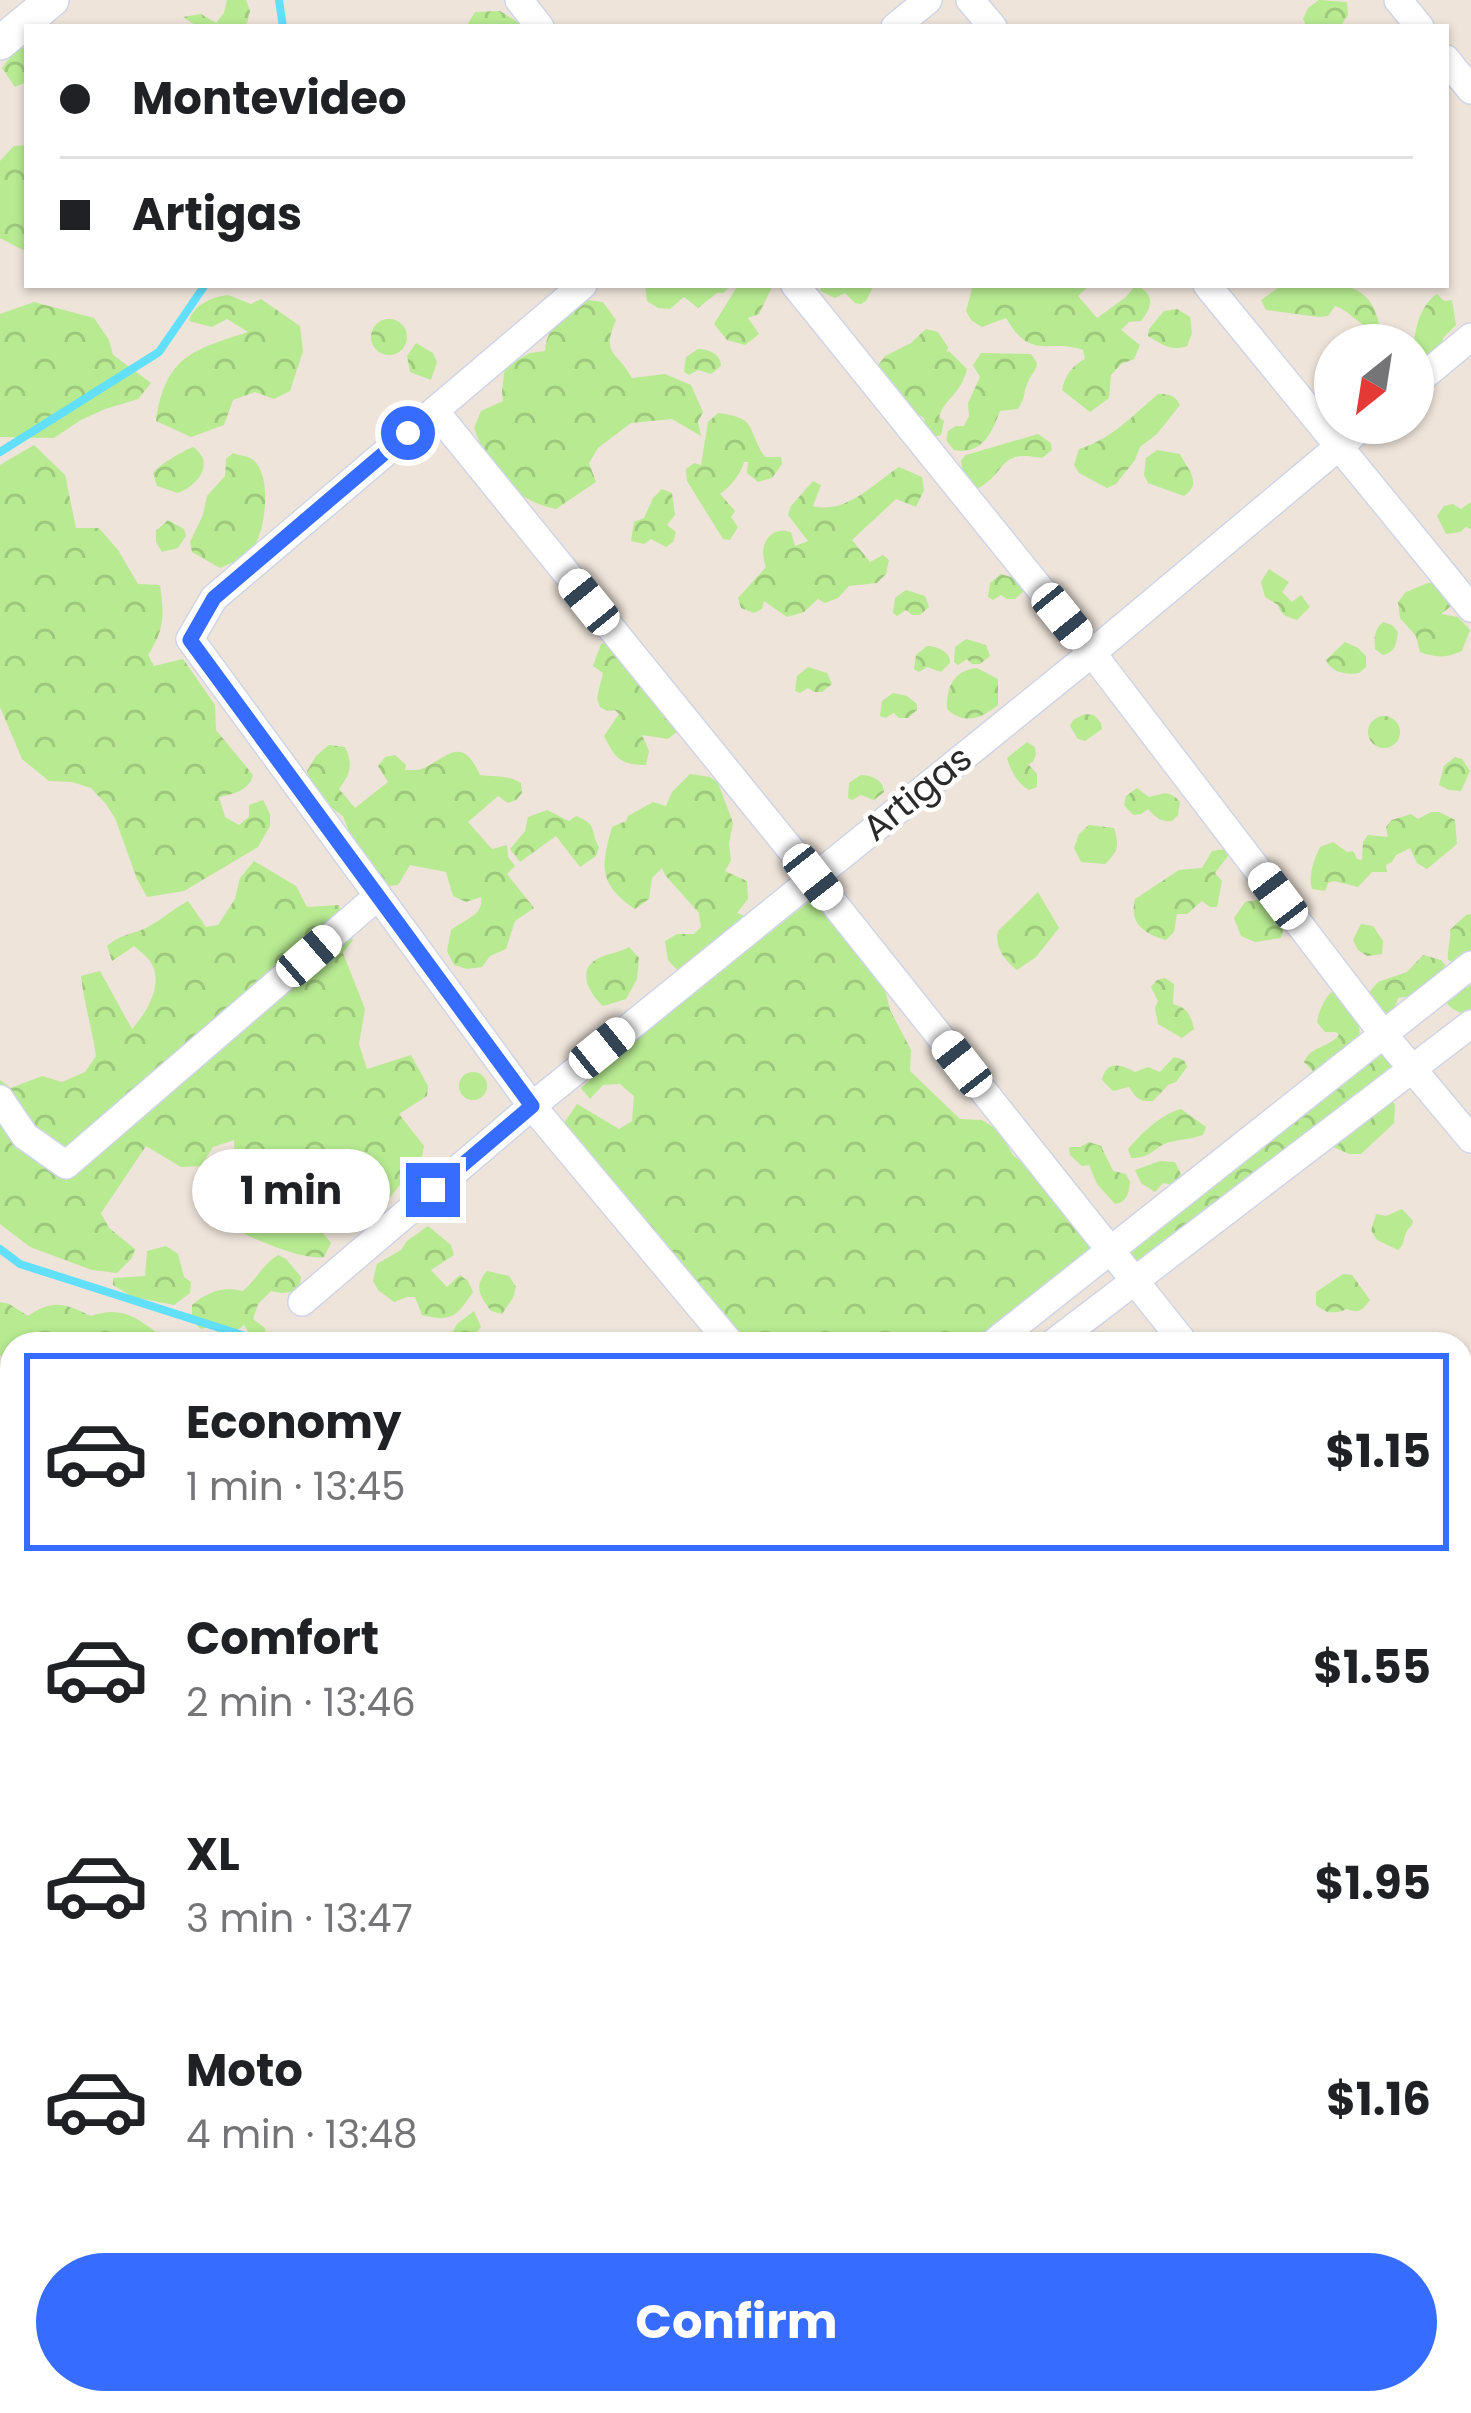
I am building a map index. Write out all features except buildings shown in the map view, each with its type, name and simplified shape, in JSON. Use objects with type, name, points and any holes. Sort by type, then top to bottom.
[{"type":"street","points":[[519,0],[538,24]]},
{"type":"street","points":[[899,24],[928,0]]},
{"type":"street","points":[[970,0],[990,24]]},
{"type":"street","points":[[1397,0],[1417,24]]},
{"type":"street","points":[[0,43],[41,3]]},
{"type":"street","points":[[1449,63],[1471,90]]},
{"type":"street","points":[[579,288],[214,598],[190,640],[532,1106],[721,1332]]},
{"type":"street","points":[[796,288],[1092,652],[1384,1035],[1471,1139]]},
{"type":"street","points":[[1209,288],[1471,608]]},
{"type":"street","points":[[1434,368],[1471,337]]},
{"type":"street","points":[[435,411],[1176,1332]]},
{"type":"street","name":"Artigas","points":[[302,1302],[532,1106],[1342,444]]},
{"type":"street","points":[[0,1099],[25,1136],[66,1165],[378,896]]},
{"type":"street","points":[[1008,1332],[1471,965]]},
{"type":"street","points":[[1068,1332],[1471,1024]]},
{"type":"green space","points":[[227,0],[246,0],[250,11],[246,24],[194,24],[183,17],[201,14],[216,23]]},
{"type":"green space","points":[[1319,0],[1347,2],[1348,15],[1342,24],[1306,24],[1308,8]]},
{"type":"green space","points":[[500,11],[519,24],[468,24],[475,12]]},
{"type":"green space","points":[[24,47],[24,83],[15,87],[2,68]]},
{"type":"green space","points":[[24,145],[23,250],[0,238],[0,161],[14,146]]},
{"type":"green space","points":[[645,288],[728,288],[698,308],[684,297],[670,309],[647,301]]},
{"type":"green space","points":[[736,288],[772,288],[759,314],[748,318],[759,334],[745,345],[727,340],[714,324]]},
{"type":"green space","points":[[872,288],[861,304],[845,293],[835,298],[820,291]]},
{"type":"green space","points":[[972,288],[1087,288],[1078,296],[1097,318],[1134,288],[1146,292],[1150,305],[1141,321],[1129,322],[1121,330],[1140,345],[1134,359],[1111,375],[1109,398],[1090,412],[1062,390],[1070,372],[1085,359],[1083,350],[1032,344],[1006,318],[982,327],[966,311]]},
{"type":"green space","points":[[1278,288],[1351,288],[1365,296],[1379,324],[1362,324],[1335,306],[1328,316],[1319,317],[1266,310],[1261,300]]},
{"type":"green space","points":[[1437,294],[1444,301],[1452,300],[1456,325],[1434,356],[1434,324],[1418,324]]},
{"type":"green space","points":[[228,295],[251,304],[261,299],[300,326],[303,351],[290,391],[274,399],[255,392],[233,400],[224,425],[191,437],[156,421],[160,400],[184,359],[248,332],[227,319],[212,327],[189,321],[204,302]]},
{"type":"green space","points":[[588,300],[603,302],[616,320],[610,347],[632,378],[665,374],[691,385],[703,412],[698,422],[701,436],[672,419],[631,423],[598,448],[589,463],[596,482],[556,509],[527,498],[504,480],[474,428],[481,411],[503,401],[505,367],[530,353],[545,351],[559,320]]},
{"type":"green space","points":[[34,302],[94,318],[113,355],[151,383],[138,399],[81,420],[54,438],[0,437],[0,314]]},
{"type":"green space","points":[[1177,309],[1190,317],[1192,333],[1187,346],[1171,348],[1148,336],[1164,311]]},
{"type":"green space","points":[[389,319],[402,324],[407,337],[402,350],[389,355],[376,350],[371,337],[376,324]]},
{"type":"green space","points":[[926,329],[938,332],[947,352],[967,369],[939,417],[944,421],[941,435],[932,437],[924,418],[895,399],[877,367],[885,356]]},
{"type":"green space","points":[[416,343],[433,353],[437,362],[431,380],[410,372],[407,356]]},
{"type":"green space","points":[[698,349],[713,353],[721,366],[711,374],[684,372],[686,357]]},
{"type":"green space","points":[[981,353],[1031,354],[1037,363],[1018,409],[1000,411],[978,446],[954,450],[946,440],[948,431],[964,426],[969,416],[968,403],[980,377],[973,365]]},
{"type":"green space","points":[[1158,394],[1171,396],[1180,405],[1140,447],[1116,484],[1107,488],[1079,473],[1074,465],[1079,449],[1112,433]]},
{"type":"green space","points":[[718,413],[746,422],[765,457],[781,457],[782,464],[772,478],[758,482],[747,473],[748,462],[744,462],[720,494],[735,511],[731,517],[738,527],[730,540],[723,539],[687,481],[686,469],[694,463],[701,465],[708,422]]},
{"type":"green space","points":[[1038,434],[1051,443],[1052,450],[1042,458],[1010,459],[977,489],[963,477],[961,460],[966,455]]},
{"type":"green space","points":[[34,445],[65,475],[76,528],[99,528],[138,584],[160,585],[162,622],[148,655],[154,666],[183,659],[215,705],[216,730],[253,775],[244,788],[219,797],[225,817],[239,825],[249,817],[249,805],[263,800],[270,814],[270,826],[258,847],[184,891],[147,897],[106,804],[91,788],[49,781],[22,759],[0,707],[0,465]]},
{"type":"green space","points":[[193,447],[204,466],[198,479],[178,493],[157,486],[153,473]]},
{"type":"green space","points":[[1157,450],[1180,454],[1190,471],[1193,486],[1184,496],[1148,483],[1146,458]]},
{"type":"green space","points":[[233,453],[259,466],[265,489],[264,517],[252,550],[220,568],[192,552],[190,542],[207,496],[225,476],[226,459]]},
{"type":"green space","points":[[899,467],[922,477],[924,490],[916,507],[896,499],[852,540],[870,562],[883,555],[889,560],[886,574],[877,583],[849,586],[838,598],[825,603],[818,599],[804,612],[787,617],[764,601],[754,613],[741,608],[738,598],[766,567],[763,552],[771,535],[791,532],[795,546],[808,541],[788,515],[813,481],[821,485],[813,506],[825,508],[858,496]]},
{"type":"green space","points":[[662,489],[672,493],[675,515],[667,525],[676,532],[673,542],[666,547],[651,539],[644,544],[631,541],[634,522],[644,518]]},
{"type":"green space","points":[[1471,502],[1471,529],[1446,534],[1437,516],[1444,506],[1461,509]]},
{"type":"green space","points":[[168,520],[184,529],[186,536],[178,548],[162,552],[156,531]]},
{"type":"green space","points":[[1269,569],[1289,582],[1282,592],[1292,602],[1301,595],[1310,607],[1297,620],[1265,597],[1261,582]]},
{"type":"green space","points":[[1001,574],[1020,580],[1024,591],[1015,599],[988,597],[990,583]]},
{"type":"green space","points":[[1428,583],[1444,583],[1453,600],[1441,614],[1458,617],[1470,630],[1462,651],[1441,656],[1420,652],[1416,636],[1400,618],[1398,602],[1406,592]]},
{"type":"green space","points":[[906,590],[925,596],[929,607],[920,615],[906,610],[897,616],[893,613],[895,598]]},
{"type":"green space","points":[[1383,622],[1398,632],[1393,650],[1383,655],[1375,649],[1375,641]]},
{"type":"green space","points":[[966,639],[986,645],[990,656],[980,664],[967,659],[958,665],[955,647]]},
{"type":"green space","points":[[612,641],[684,726],[668,739],[642,735],[649,751],[646,765],[619,759],[604,736],[619,714],[600,707],[597,698],[603,673],[593,666],[601,644]]},
{"type":"green space","points":[[1345,642],[1366,656],[1366,667],[1359,673],[1340,672],[1326,660]]},
{"type":"green space","points":[[927,646],[948,656],[950,663],[941,672],[914,669],[916,655]]},
{"type":"green space","points":[[808,667],[827,673],[832,684],[822,692],[795,691],[797,676]]},
{"type":"green space","points":[[977,668],[998,679],[998,705],[979,717],[960,717],[947,709],[950,687],[962,672]]},
{"type":"green space","points":[[893,693],[907,696],[917,710],[908,718],[894,713],[880,716],[882,701]]},
{"type":"green space","points":[[1085,714],[1094,715],[1102,729],[1085,741],[1070,726]]},
{"type":"green space","points":[[1384,716],[1395,721],[1400,732],[1395,743],[1384,748],[1373,743],[1368,732],[1373,721]]},
{"type":"green space","points":[[1027,742],[1035,747],[1033,762],[1028,764],[1037,774],[1037,787],[1029,790],[1015,776],[1007,758]]},
{"type":"green space","points":[[329,745],[345,747],[350,768],[339,789],[355,808],[388,782],[378,766],[385,757],[395,755],[406,765],[405,770],[415,770],[461,752],[480,775],[521,783],[522,793],[516,800],[508,803],[498,796],[468,822],[492,849],[507,845],[515,866],[507,874],[534,908],[515,921],[506,949],[490,956],[482,967],[454,965],[447,951],[451,930],[477,913],[481,897],[466,902],[453,896],[446,872],[410,865],[398,885],[386,886],[358,855],[343,816],[313,787],[307,771]]},
{"type":"green space","points":[[1455,757],[1470,771],[1461,791],[1439,785],[1444,766]]},
{"type":"green space","points":[[690,774],[718,783],[733,823],[731,860],[725,871],[747,881],[748,899],[737,913],[747,917],[680,973],[668,960],[665,941],[677,934],[694,934],[701,927],[699,913],[662,868],[652,878],[649,899],[635,909],[614,891],[605,863],[612,827],[653,802],[666,806]]},
{"type":"green space","points":[[861,775],[876,779],[884,792],[874,800],[861,795],[848,798],[849,783]]},
{"type":"green space","points":[[1137,788],[1149,797],[1172,795],[1180,802],[1178,815],[1168,821],[1148,809],[1133,815],[1124,805],[1126,796]]},
{"type":"green space","points":[[547,810],[569,821],[576,816],[588,822],[599,847],[596,856],[580,867],[556,836],[520,862],[510,849],[525,831],[528,817]]},
{"type":"green space","points":[[1431,812],[1455,820],[1457,844],[1427,869],[1417,863],[1410,848],[1386,865],[1387,872],[1372,872],[1358,887],[1334,881],[1325,891],[1312,889],[1311,873],[1320,847],[1333,842],[1362,860],[1368,835],[1388,837],[1386,827],[1392,820],[1411,814],[1418,819]]},
{"type":"green space","points":[[1089,825],[1114,828],[1117,848],[1105,864],[1081,862],[1074,848]]},
{"type":"green space","points":[[1225,849],[1228,856],[1215,873],[1222,881],[1217,907],[1202,901],[1187,914],[1177,914],[1174,932],[1166,940],[1140,926],[1134,915],[1135,899],[1179,870],[1202,868],[1212,851]]},
{"type":"green space","points":[[254,861],[296,886],[307,907],[339,905],[353,940],[343,953],[365,1009],[359,1044],[367,1069],[411,1055],[428,1086],[427,1096],[399,1114],[424,1146],[422,1157],[384,1205],[371,1206],[305,1174],[281,1209],[302,1226],[320,1229],[331,1243],[324,1257],[304,1256],[263,1242],[231,1226],[217,1212],[235,1171],[234,1140],[213,1147],[201,1166],[181,1167],[146,1146],[101,1213],[109,1228],[135,1249],[117,1273],[92,1270],[30,1247],[0,1224],[0,1080],[11,1088],[42,1076],[62,1082],[85,1072],[96,1056],[81,976],[100,971],[132,1029],[152,997],[154,970],[134,946],[112,961],[107,946],[188,901],[206,927],[218,925],[235,899],[240,878]]},
{"type":"green space","points":[[1038,892],[1059,928],[1036,957],[1017,970],[1002,953],[998,931]]},
{"type":"green space","points":[[814,898],[883,981],[890,1010],[911,1050],[910,1071],[960,1119],[982,1120],[998,1130],[1013,1155],[1036,1174],[1096,1243],[1050,1312],[1028,1332],[736,1332],[626,1205],[564,1123],[577,1104],[619,1129],[632,1121],[634,1096],[620,1084],[603,1085],[590,1099],[581,1088],[636,1037]]},
{"type":"green space","points":[[1264,899],[1285,923],[1281,938],[1255,942],[1241,936],[1234,918],[1245,902]]},
{"type":"green space","points":[[1471,914],[1471,962],[1463,966],[1448,960],[1450,930]]},
{"type":"green space","points":[[1361,924],[1373,926],[1383,941],[1382,954],[1367,956],[1358,950],[1353,940]]},
{"type":"green space","points":[[629,947],[639,958],[637,979],[626,999],[603,1006],[589,987],[588,967]]},
{"type":"green space","points":[[1423,955],[1441,960],[1464,988],[1471,979],[1471,1009],[1460,1013],[1433,993],[1398,998],[1387,1020],[1362,1001],[1378,982],[1407,972]]},
{"type":"green space","points":[[1165,978],[1174,984],[1173,1004],[1185,1010],[1193,1024],[1194,1029],[1182,1038],[1158,1024],[1158,1001],[1151,987]]},
{"type":"green space","points":[[1337,987],[1358,1021],[1358,1044],[1368,1035],[1387,1057],[1391,1067],[1379,1085],[1395,1105],[1394,1123],[1361,1154],[1333,1147],[1324,1126],[1160,1274],[1131,1262],[1119,1230],[1315,1074],[1304,1062],[1307,1057],[1339,1035],[1325,1032],[1317,1022]]},
{"type":"green space","points":[[1174,1057],[1184,1060],[1187,1067],[1153,1101],[1138,1098],[1129,1087],[1113,1091],[1102,1080],[1111,1067],[1135,1072],[1148,1067],[1160,1072]]},
{"type":"green space","points":[[473,1072],[483,1076],[487,1086],[483,1096],[473,1100],[463,1096],[459,1086],[463,1076]]},
{"type":"green space","points":[[1181,1109],[1206,1127],[1203,1135],[1131,1158],[1128,1149],[1139,1137]]},
{"type":"green space","points":[[1089,1142],[1101,1146],[1113,1171],[1126,1174],[1130,1186],[1122,1201],[1115,1204],[1097,1184],[1089,1165],[1082,1166],[1070,1155],[1069,1147]]},
{"type":"green space","points":[[1160,1161],[1175,1162],[1181,1174],[1174,1185],[1163,1183],[1155,1192],[1141,1183],[1135,1170]]},
{"type":"green space","points":[[1402,1209],[1413,1221],[1398,1250],[1377,1240],[1371,1231],[1376,1214],[1386,1216]]},
{"type":"green space","points":[[428,1226],[451,1245],[454,1255],[431,1270],[447,1287],[460,1275],[473,1292],[448,1317],[422,1315],[415,1297],[394,1302],[373,1281],[377,1264]]},
{"type":"green space","points":[[166,1246],[178,1254],[184,1277],[191,1282],[190,1293],[174,1305],[133,1297],[113,1285],[113,1278],[145,1276],[147,1251]]},
{"type":"green space","points":[[278,1255],[301,1277],[299,1291],[271,1291],[258,1304],[253,1319],[265,1332],[248,1332],[244,1325],[236,1331],[218,1332],[211,1326],[201,1329],[192,1321],[192,1305],[198,1300],[222,1290],[243,1291]]},
{"type":"green space","points":[[487,1271],[509,1276],[516,1287],[502,1314],[491,1311],[481,1296],[480,1282]]},
{"type":"green space","points":[[1343,1274],[1352,1275],[1370,1300],[1365,1306],[1331,1312],[1316,1305],[1316,1292]]},
{"type":"green space","points":[[0,1302],[28,1316],[60,1305],[91,1316],[127,1314],[155,1332],[0,1332]]},
{"type":"green space","points":[[474,1311],[481,1327],[477,1332],[453,1332]]},
{"type":"waterway","points":[[279,0],[283,24]]},
{"type":"waterway","points":[[0,452],[159,352],[203,288]]},
{"type":"waterway","points":[[0,1249],[20,1264],[232,1332]]},
{"type":"route","points":[[408,433],[214,598],[190,640],[532,1106],[433,1190]]}]
